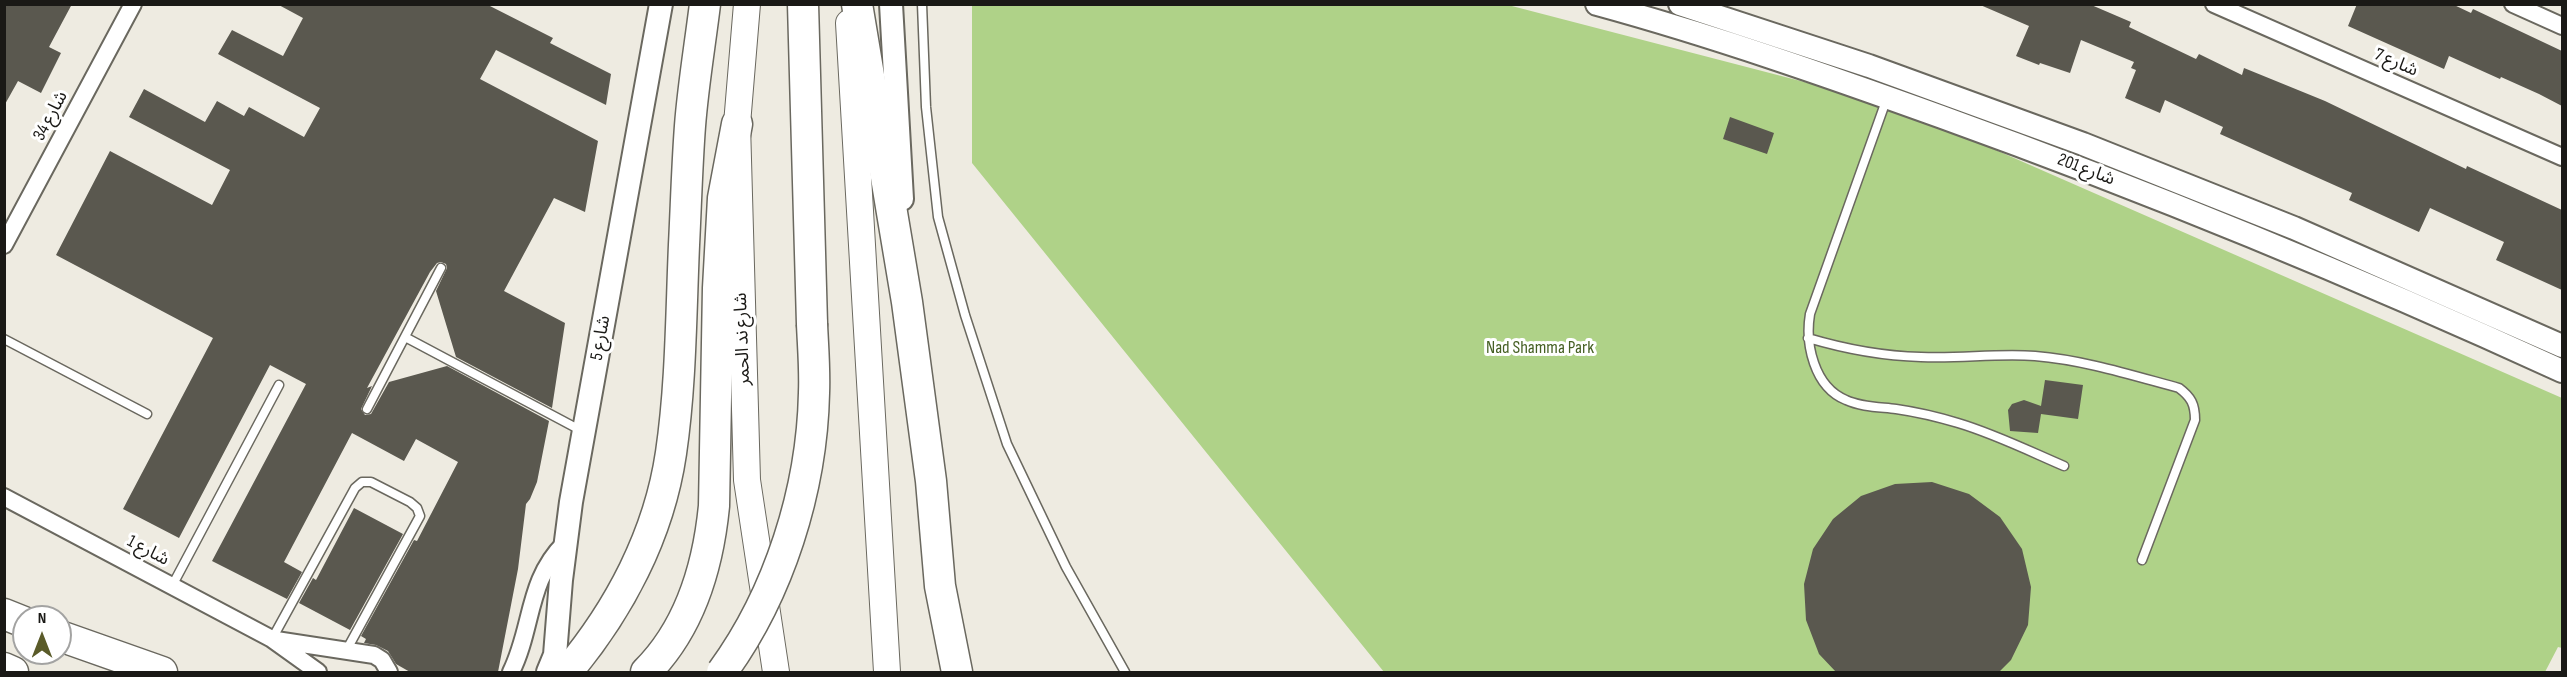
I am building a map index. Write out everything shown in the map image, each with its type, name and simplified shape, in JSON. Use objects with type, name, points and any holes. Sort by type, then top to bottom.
[{"type":"highway","points":[[567,672],[589,646],[618,602],[641,555],[659,506],[668,465],[676,403],[690,125],[705,4]]},
{"type":"highway","points":[[722,672],[734,656],[766,595],[792,530],[807,463],[814,394],[803,4]]},
{"type":"highway","points":[[857,4],[907,302],[931,481],[940,586],[957,672]]},
{"type":"highway","points":[[646,672],[672,639],[690,608],[702,576],[711,541],[714,506],[718,288],[723,198],[737,124]]},
{"type":"highway","points":[[72,640],[162,672]]},
{"type":"highway","points":[[4,668],[13,672]]},
{"type":"main road","name":"شارع ند الحمر","points":[[747,4],[737,124],[747,480],[776,672]]},
{"type":"main road","points":[[848,4],[887,672]]},
{"type":"street","name":"شارع 34","points":[[4,245],[133,4]]},
{"type":"street","name":"شارع 5","points":[[548,672],[555,655],[565,543],[661,4]]},
{"type":"street","points":[[891,4],[907,302]]},
{"type":"street","name":"شارع 201","points":[[1597,4],[1708,37],[1887,97],[2077,166],[2394,294],[2562,370]]},
{"type":"street","name":"شارع 201","points":[[1680,4],[1869,66],[2083,144],[2294,228],[2562,346]]},
{"type":"street","name":"شارع 7","points":[[2214,4],[2562,157]]},
{"type":"street","points":[[2513,4],[2562,26]]},
{"type":"street","name":"شارع 1","points":[[4,497],[272,639]]},
{"type":"street","points":[[511,672],[519,656],[539,578],[555,553],[565,543]]},
{"type":"street","points":[[272,639],[374,655],[382,660],[389,672]]},
{"type":"street","points":[[272,639],[318,672]]},
{"type":"lane","points":[[922,4],[926,107],[937,206],[965,315],[1007,444],[1066,567],[1125,672]]},
{"type":"lane","points":[[1887,97],[1810,314],[1808,338],[1813,363],[1826,384],[1845,400],[1929,415],[1958,423],[1987,432],[2064,466]]},
{"type":"lane","points":[[367,409],[441,268]]},
{"type":"lane","points":[[405,337],[584,432]]},
{"type":"lane","points":[[1808,338],[1835,346],[1892,356],[1921,358],[2011,354],[2060,358],[2179,388],[2189,396],[2195,407],[2195,420],[2142,560]]},
{"type":"lane","points":[[4,339],[147,414]]},
{"type":"lane","points":[[172,586],[279,385]]},
{"type":"lane","points":[[272,639],[355,488],[362,482],[371,482],[410,502],[417,508],[420,516],[345,651]]},
{"type":"green space","name":"Nad Shamma Park","points":[[972,5],[1508,5],[1893,105],[2562,398],[2562,648],[2558,647],[2545,672],[1384,672],[972,163]]},
{"type":"building","points":[[4,4],[72,4],[49,47],[61,53],[41,93],[18,81],[4,106]]},
{"type":"building","points":[[277,4],[486,4],[553,38],[550,43],[611,74],[606,105],[496,50],[480,79],[598,141],[585,212],[554,198],[504,291],[565,323],[552,408],[456,357],[436,291],[447,268],[446,264],[441,262],[437,263],[430,272],[367,388],[372,386],[361,409],[365,415],[371,414],[389,382],[447,366],[549,421],[537,482],[526,504],[518,569],[498,672],[410,672],[396,664],[388,651],[376,645],[364,643],[366,639],[361,636],[414,540],[417,541],[458,462],[416,439],[404,461],[352,433],[284,562],[302,572],[287,599],[212,561],[306,384],[270,365],[179,538],[123,509],[213,338],[56,255],[110,151],[212,205],[230,170],[129,117],[144,89],[205,122],[217,101],[244,116],[249,107],[304,137],[320,108],[218,54],[232,30],[283,56],[303,18]]},
{"type":"building","points":[[1978,4],[2089,4],[2131,22],[2129,27],[2196,59],[2199,54],[2242,75],[2244,68],[2325,101],[2466,169],[2467,166],[2562,210],[2562,290],[2496,260],[2504,242],[2430,208],[2419,232],[2349,200],[2352,193],[2220,134],[2223,127],[2165,100],[2160,113],[2125,98],[2136,70],[2131,68],[2134,62],[2081,40],[2070,73],[2016,56],[2029,26]]},
{"type":"building","points":[[2357,4],[2452,4],[2471,13],[2473,9],[2562,51],[2562,106],[2501,77],[2500,79],[2449,56],[2444,69],[2348,26]]},
{"type":"building","points":[[1730,117],[1774,133],[1767,154],[1723,139]]},
{"type":"building","points":[[2045,380],[2083,385],[2078,419],[2041,414],[2038,433],[2010,431],[2008,410],[2012,404],[2024,400],[2041,406]]},
{"type":"building","points":[[1932,482],[1969,494],[2000,517],[2022,549],[2031,587],[2028,625],[2011,660],[1999,672],[1836,672],[1819,654],[1806,620],[1804,584],[1813,549],[1833,519],[1861,496],[1895,484]]},
{"type":"building","points":[[354,508],[403,534],[350,630],[299,603],[313,578],[316,580]]}]
